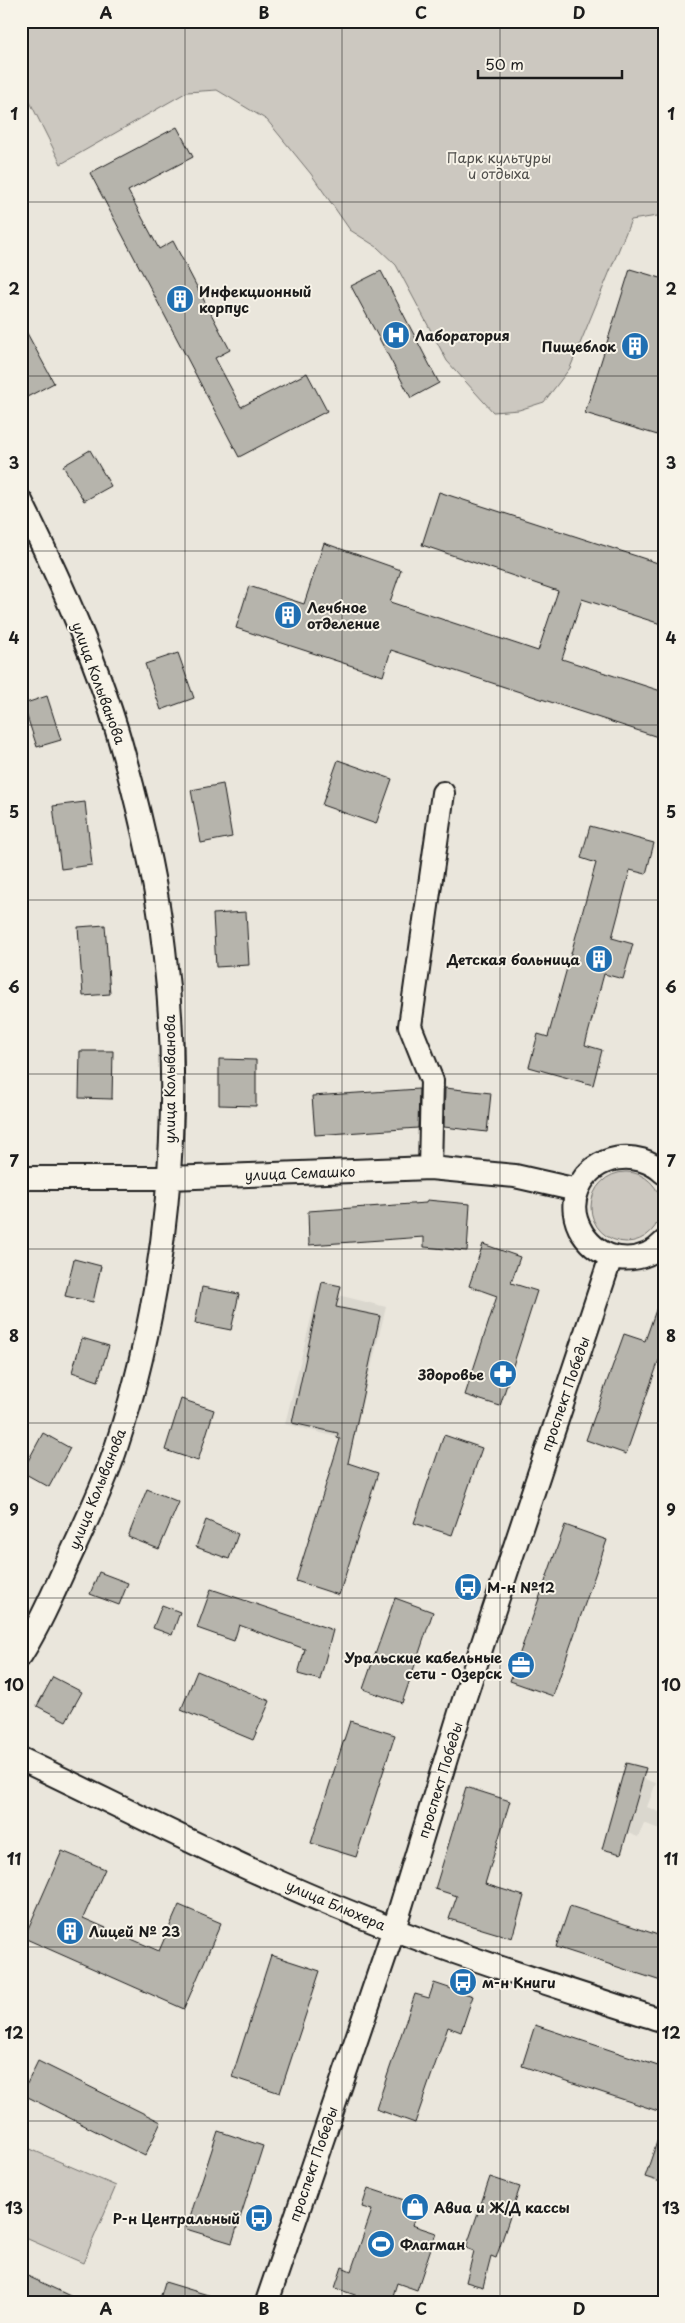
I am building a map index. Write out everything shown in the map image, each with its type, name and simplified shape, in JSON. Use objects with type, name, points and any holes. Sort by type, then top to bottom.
[{"type":"street","name":"улица Колыванова","points":[[21,501],[72,609],[95,667],[125,756],[148,849],[164,948],[172,1049],[168,1198],[152,1305],[137,1376],[114,1453],[89,1516],[21,1655]]},
{"type":"street","points":[[430,1168],[432,1081],[410,1026],[444,793]]},
{"type":"street","points":[[664,1174],[649,1162],[633,1157],[616,1158],[600,1164],[587,1175],[577,1190],[575,1206],[577,1223],[584,1238],[596,1250],[611,1257],[628,1259],[644,1256],[664,1242]]},
{"type":"street","name":"улица Семашко","points":[[21,1178],[169,1178],[430,1168],[515,1176],[577,1190]]},
{"type":"street","name":"проспект Победы","points":[[267,2302],[394,1929],[462,1706],[611,1257]]},
{"type":"street","name":"улица Блюхера","points":[[21,1759],[226,1858],[394,1929],[491,1964],[664,2021]]},
{"type":"shaded area","points":[[318,1290],[386,1307],[353,1441],[285,1424]]},
{"type":"shaded area","points":[[627,1773],[656,1783],[647,1807],[664,1814],[664,1831],[644,1823],[638,1837],[607,1825]]},
{"type":"green space","name":"Парк культуры и отдыха","points":[[21,21],[664,21],[664,215],[631,220],[570,368],[544,402],[519,410],[493,412],[447,361],[396,265],[377,247],[350,230],[311,174],[267,120],[217,90],[187,92],[61,164],[21,84]]},
{"type":"green space","points":[[626,1172],[645,1178],[655,1188],[661,1207],[655,1226],[645,1236],[626,1242],[607,1236],[597,1226],[591,1207],[597,1188],[607,1178]]},
{"type":"green space","points":[[21,2145],[116,2186],[83,2263],[21,2236]]},
{"type":"building","name":"Инфекционный корпус","points":[[177,127],[193,157],[128,191],[159,249],[173,241],[230,350],[215,358],[241,407],[307,373],[327,411],[239,457],[90,173]]},
{"type":"building","name":"Пищеблок","points":[[630,269],[664,279],[664,437],[585,413]]},
{"type":"building","name":"Лаборатория","points":[[381,271],[439,383],[411,398],[351,286]]},
{"type":"building","points":[[21,322],[54,383],[27,397],[21,385]]},
{"type":"building","points":[[90,450],[111,486],[84,501],[63,466]]},
{"type":"building","name":"Лечбное отделение","points":[[439,492],[664,565],[664,625],[582,599],[562,659],[664,692],[664,739],[391,650],[383,676],[236,628],[249,586],[304,604],[324,543],[401,570],[390,602],[538,651],[558,591],[422,545]]},
{"type":"building","points":[[178,653],[194,698],[161,710],[145,664]]},
{"type":"building","points":[[47,696],[61,740],[37,747],[23,704]]},
{"type":"building","points":[[338,760],[392,779],[376,824],[322,805]]},
{"type":"building","points":[[223,784],[232,837],[201,843],[191,790]]},
{"type":"building","points":[[85,802],[92,865],[61,869],[53,806]]},
{"type":"building","name":"Детская больница","points":[[590,826],[654,843],[646,874],[630,870],[612,938],[633,944],[623,979],[604,974],[585,1045],[602,1050],[593,1085],[529,1067],[538,1034],[548,1037],[596,863],[581,858]]},
{"type":"building","points":[[246,912],[249,965],[216,967],[213,914]]},
{"type":"building","points":[[105,925],[110,994],[83,996],[78,927]]},
{"type":"building","points":[[80,1051],[113,1051],[112,1099],[79,1098]]},
{"type":"building","points":[[219,1059],[256,1060],[256,1106],[219,1105]]},
{"type":"building","points":[[445,1088],[491,1093],[487,1132],[444,1127]]},
{"type":"building","points":[[419,1089],[418,1128],[315,1135],[312,1096]]},
{"type":"building","points":[[427,1200],[470,1204],[467,1251],[424,1247],[424,1237],[309,1245],[308,1211],[426,1203]]},
{"type":"building","points":[[483,1244],[520,1257],[511,1283],[537,1291],[500,1406],[465,1395],[497,1296],[469,1286]]},
{"type":"building","points":[[74,1259],[101,1266],[93,1302],[65,1296]]},
{"type":"building","points":[[322,1282],[341,1286],[336,1307],[380,1316],[348,1463],[378,1473],[339,1595],[296,1581],[340,1439],[337,1438],[338,1433],[292,1423]]},
{"type":"building","points":[[202,1287],[239,1294],[231,1330],[195,1323]]},
{"type":"building","points":[[662,1293],[664,1294],[664,1362],[659,1360],[626,1454],[586,1440],[624,1334],[645,1341]]},
{"type":"building","points":[[82,1338],[109,1346],[98,1381],[72,1372]]},
{"type":"building","points":[[181,1399],[214,1410],[198,1461],[165,1450]]},
{"type":"building","points":[[43,1433],[70,1448],[49,1487],[22,1472]]},
{"type":"building","points":[[444,1435],[482,1448],[452,1535],[414,1523]]},
{"type":"building","points":[[147,1489],[179,1502],[159,1549],[128,1537]]},
{"type":"building","points":[[206,1520],[238,1534],[229,1559],[196,1547]]},
{"type":"building","points":[[565,1525],[607,1540],[553,1696],[510,1681]]},
{"type":"building","points":[[99,1572],[128,1583],[119,1605],[90,1594]]},
{"type":"building","points":[[211,1589],[333,1630],[320,1680],[298,1674],[305,1649],[239,1625],[234,1641],[197,1628]]},
{"type":"building","points":[[395,1598],[433,1612],[402,1703],[363,1689]]},
{"type":"building","points":[[162,1605],[180,1612],[172,1635],[153,1628]]},
{"type":"building","points":[[197,1671],[270,1701],[253,1740],[181,1710]]},
{"type":"building","points":[[53,1677],[82,1692],[66,1721],[37,1706]]},
{"type":"building","points":[[350,1721],[395,1735],[356,1857],[311,1843]]},
{"type":"building","points":[[626,1763],[646,1768],[621,1854],[602,1849]]},
{"type":"building","points":[[466,1787],[510,1801],[485,1884],[524,1896],[512,1938],[449,1919],[457,1896],[435,1889]]},
{"type":"building","name":"Лицей № 23","points":[[62,1851],[105,1869],[83,1918],[159,1951],[179,1905],[221,1923],[184,2009],[24,1938]]},
{"type":"building","points":[[570,1906],[664,1937],[664,1982],[556,1947]]},
{"type":"building","points":[[271,1955],[320,1971],[280,2093],[232,2077]]},
{"type":"building","points":[[434,1983],[473,1996],[461,2032],[448,2027],[415,2123],[376,2109],[415,1994],[429,1998]]},
{"type":"building","points":[[535,2025],[664,2068],[664,2113],[522,2066]]},
{"type":"building","points":[[38,2061],[161,2122],[145,2156],[22,2094]]},
{"type":"building","points":[[661,2130],[664,2130],[664,2183],[645,2177]]},
{"type":"building","points":[[218,2131],[263,2146],[232,2243],[186,2229]]},
{"type":"building","points":[[490,2177],[520,2187],[496,2258],[491,2256],[483,2287],[466,2282],[474,2251],[466,2248]]},
{"type":"building","points":[[368,2188],[419,2205],[412,2225],[436,2233],[417,2290],[397,2283],[391,2302],[375,2302],[335,2288],[342,2267],[351,2271],[372,2210],[362,2207]]},
{"type":"building","points":[[21,2273],[83,2302],[21,2302]]},
{"type":"building","points":[[165,2282],[218,2298],[218,2302],[159,2302]]},
{"type":"place","name":"Инфекционный корпус","points":[[180,299]]},
{"type":"place","name":"Лаборатория","points":[[396,335]]},
{"type":"place","name":"Пищеблок","points":[[635,346]]},
{"type":"place","name":"Лечбное отделение","points":[[288,615]]},
{"type":"place","name":"Детская больница","points":[[599,959]]},
{"type":"place","name":"Здоровье","points":[[503,1374]]},
{"type":"place","name":"М-н №12","points":[[468,1587]]},
{"type":"place","name":"Уральские кабельные сети - Озерск","points":[[521,1665]]},
{"type":"place","name":"Лицей № 23","points":[[70,1931]]},
{"type":"place","name":"м-н Книги","points":[[463,1982]]},
{"type":"place","name":"Авиа и Ж/Д кассы","points":[[415,2207]]},
{"type":"place","name":"Р-н Центральный","points":[[259,2218]]},
{"type":"place","name":"Флагман","points":[[381,2244]]}]
